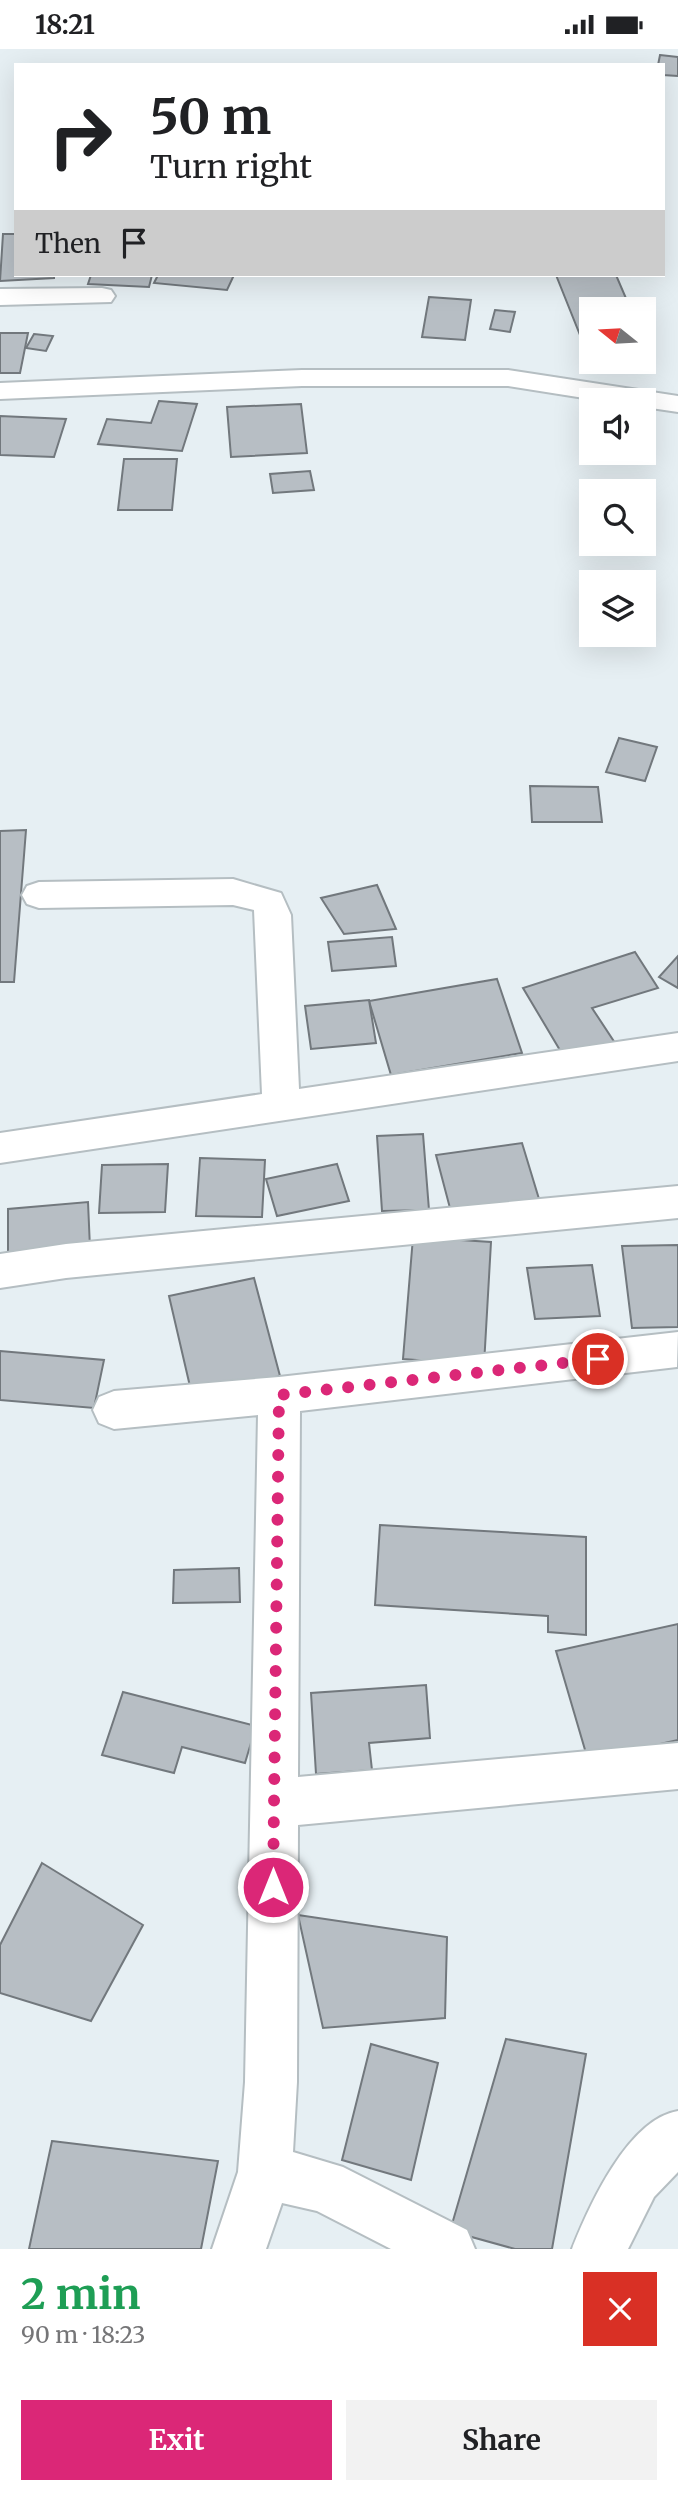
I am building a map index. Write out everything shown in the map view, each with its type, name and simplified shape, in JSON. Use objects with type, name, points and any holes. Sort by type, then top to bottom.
[{"type":"street","points":[[0,297],[102,296]]},
{"type":"street","points":[[0,391],[302,378],[508,378],[678,404]]},
{"type":"street","points":[[39,895],[233,892],[269,902],[273,915],[281,1106]]},
{"type":"street","points":[[0,1148],[678,1047]]},
{"type":"street","points":[[0,1271],[66,1261],[678,1202]]},
{"type":"street","points":[[114,1410],[279,1395],[677,1349]]},
{"type":"street","points":[[239,2249],[265,2172],[271,2082],[279,1395]]},
{"type":"street","points":[[274,1803],[678,1766]]},
{"type":"street","points":[[599,2249],[635,2178],[678,2137]]},
{"type":"street","points":[[265,2172],[324,2186],[448,2249]]},
{"type":"building","points":[[660,55],[678,57],[678,76],[665,75],[665,63],[658,63]]},
{"type":"building","points":[[3,234],[14,234],[14,277],[54,277],[54,278],[0,281]]},
{"type":"building","points":[[90,277],[152,277],[149,287],[88,284]]},
{"type":"building","points":[[157,277],[233,277],[227,290],[154,283]]},
{"type":"building","points":[[557,277],[617,277],[625,297],[579,297],[579,333]]},
{"type":"building","points":[[429,297],[471,300],[465,340],[422,337]]},
{"type":"building","points":[[495,310],[515,312],[510,332],[490,329]]},
{"type":"building","points":[[0,333],[28,333],[20,373],[0,373]]},
{"type":"building","points":[[34,334],[53,336],[46,351],[26,348]]},
{"type":"building","points":[[159,401],[197,404],[182,451],[98,444],[107,419],[151,423]]},
{"type":"building","points":[[301,404],[307,453],[231,457],[227,407]]},
{"type":"building","points":[[0,416],[66,419],[54,457],[0,455]]},
{"type":"building","points":[[124,459],[177,459],[172,510],[118,510]]},
{"type":"building","points":[[310,471],[314,490],[273,493],[270,474]]},
{"type":"building","points":[[619,738],[657,747],[645,781],[606,772]]},
{"type":"building","points":[[530,786],[598,787],[602,822],[532,822]]},
{"type":"building","points":[[26,830],[14,982],[0,982],[0,831]]},
{"type":"building","points":[[377,885],[396,929],[344,934],[321,898]]},
{"type":"building","points":[[392,937],[396,966],[332,971],[328,942]]},
{"type":"building","points":[[635,952],[658,988],[592,1008],[617,1046],[567,1062],[523,988]]},
{"type":"building","points":[[678,956],[678,988],[659,977]]},
{"type":"building","points":[[497,979],[522,1053],[391,1075],[369,1001]]},
{"type":"building","points":[[369,1000],[376,1043],[311,1049],[305,1006]]},
{"type":"building","points":[[423,1134],[429,1210],[382,1211],[377,1136]]},
{"type":"building","points":[[522,1143],[539,1199],[451,1212],[436,1155]]},
{"type":"building","points":[[200,1158],[265,1160],[262,1217],[196,1216]]},
{"type":"building","points":[[168,1164],[165,1212],[99,1213],[102,1165]]},
{"type":"building","points":[[337,1164],[349,1201],[277,1216],[266,1179]]},
{"type":"building","points":[[88,1202],[90,1248],[8,1256],[8,1209]]},
{"type":"building","points":[[413,1237],[491,1242],[484,1365],[403,1359]]},
{"type":"building","points":[[678,1245],[678,1327],[632,1328],[622,1246]]},
{"type":"building","points":[[592,1265],[600,1316],[535,1319],[527,1268]]},
{"type":"building","points":[[254,1278],[280,1376],[192,1395],[169,1296]]},
{"type":"building","points":[[0,1351],[104,1360],[94,1408],[0,1400]]},
{"type":"building","points":[[380,1525],[586,1537],[586,1635],[548,1632],[548,1616],[375,1605]]},
{"type":"building","points":[[239,1568],[240,1602],[173,1603],[174,1570]]},
{"type":"building","points":[[678,1624],[678,1740],[588,1760],[556,1651]]},
{"type":"building","points":[[426,1685],[430,1738],[369,1743],[372,1770],[316,1774],[311,1693]]},
{"type":"building","points":[[123,1692],[256,1726],[245,1763],[182,1747],[174,1773],[102,1755]]},
{"type":"building","points":[[42,1863],[143,1925],[91,2021],[0,1993],[0,1945]]},
{"type":"building","points":[[298,1915],[447,1937],[445,2018],[323,2028]]},
{"type":"building","points":[[506,2039],[586,2054],[552,2249],[515,2249],[450,2231]]},
{"type":"building","points":[[371,2044],[438,2063],[411,2180],[342,2160]]},
{"type":"building","points":[[52,2141],[218,2161],[201,2249],[29,2249]]},
{"type":"route","points":[[273,1887],[279,1395],[598,1359]]}]
